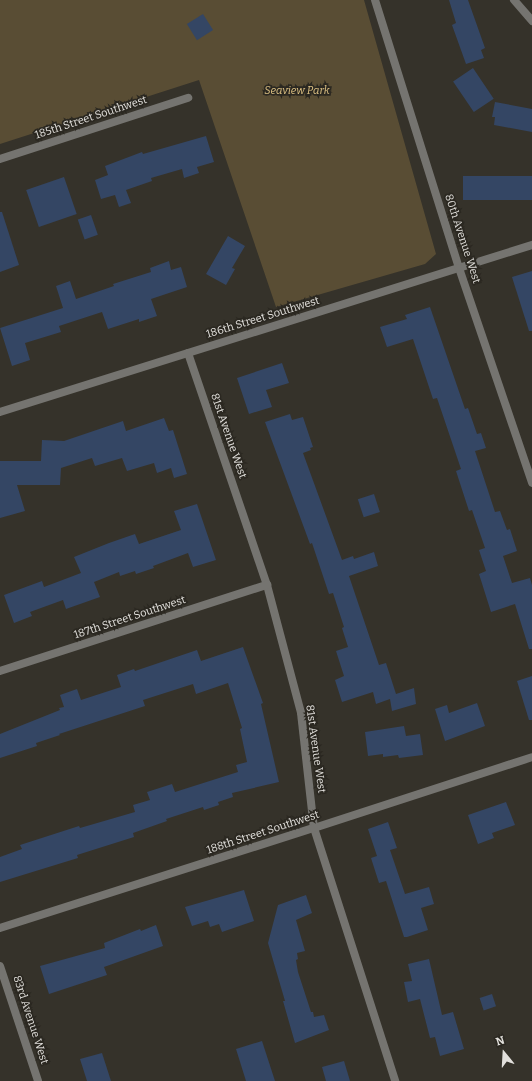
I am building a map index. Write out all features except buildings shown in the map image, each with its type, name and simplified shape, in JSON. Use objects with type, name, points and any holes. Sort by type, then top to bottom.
[{"type":"street","name":"80th Avenue West","points":[[376,0],[459,268],[532,483]]},
{"type":"street","points":[[514,0],[532,21]]},
{"type":"street","name":"185th Street Southwest","points":[[0,159],[188,98]]},
{"type":"street","name":"186th Street Southwest","points":[[0,412],[532,245]]},
{"type":"street","name":"81st Avenue West","points":[[188,353],[267,585],[301,713],[314,828],[395,1081]]},
{"type":"street","name":"187th Street Southwest","points":[[0,671],[267,585]]},
{"type":"street","name":"188th Street Southwest","points":[[0,928],[532,757]]},
{"type":"street","name":"83rd Avenue West","points":[[0,966],[38,1081]]},
{"type":"green space","name":"Seaview Park","points":[[0,0],[364,0],[436,254],[425,264],[276,307],[199,80],[0,144]]}]
